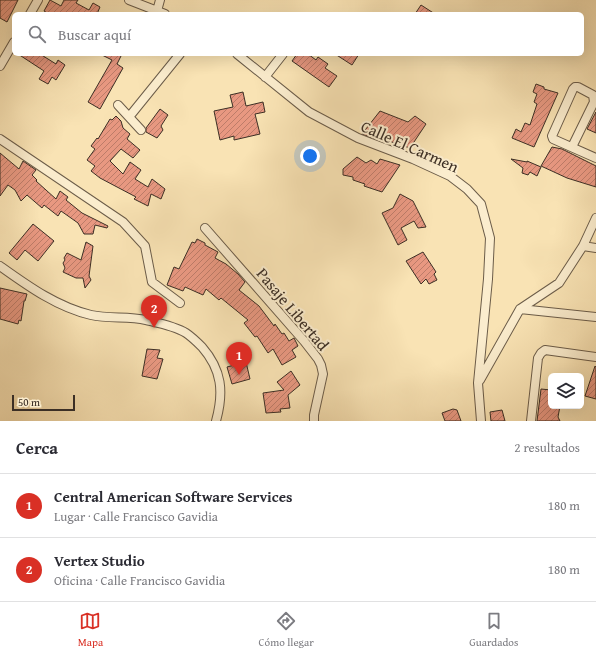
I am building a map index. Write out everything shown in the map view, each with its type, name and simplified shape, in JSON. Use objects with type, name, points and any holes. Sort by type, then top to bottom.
[{"type":"street","points":[[31,12],[38,0]]},
{"type":"street","points":[[129,0],[157,11],[160,0]]},
{"type":"street","points":[[1,61],[12,45]]},
{"type":"street","points":[[128,117],[178,56]]},
{"type":"street","name":"Calle El Carmen","points":[[239,56],[309,112],[358,138],[413,159],[450,176],[467,189],[481,204],[490,238],[488,279],[478,383],[481,421]]},
{"type":"street","points":[[265,77],[281,56]]},
{"type":"street","points":[[572,147],[594,102],[593,95],[578,87],[573,89],[552,136],[554,139],[596,158]]},
{"type":"street","points":[[118,105],[141,130]]},
{"type":"street","points":[[0,139],[123,222],[145,246],[152,282],[180,303]]},
{"type":"street","points":[[478,383],[520,309],[559,283],[584,246],[596,218]]},
{"type":"street","name":"Pasaje Libertad","points":[[205,228],[318,359],[323,374],[314,421]]},
{"type":"street","points":[[584,246],[596,248]]},
{"type":"street","points":[[0,266],[32,289],[60,304],[91,315],[144,320],[176,328],[186,333],[205,351],[217,371],[221,395],[220,407],[216,421]]},
{"type":"street","points":[[520,309],[596,317]]},
{"type":"street","points":[[531,421],[538,358],[541,353],[545,350],[596,357]]},
{"type":"building","points":[[0,0],[18,0],[7,22],[0,18]]},
{"type":"building","points":[[50,0],[61,6],[64,0],[78,0],[76,3],[89,10],[93,3],[100,7],[98,12],[44,11]]},
{"type":"building","points":[[421,5],[432,12],[416,12]]},
{"type":"building","points":[[21,56],[43,56],[56,64],[58,60],[65,65],[56,80],[52,77],[48,84],[39,79],[44,71]]},
{"type":"building","points":[[104,56],[121,56],[117,64],[123,68],[100,109],[88,102],[112,60]]},
{"type":"building","points":[[296,56],[311,56],[316,60],[318,57],[328,64],[325,68],[337,76],[329,87],[292,61]]},
{"type":"building","points":[[338,56],[358,56],[352,65]]},
{"type":"building","points":[[536,84],[544,87],[544,89],[558,93],[534,147],[512,138],[516,129],[521,132],[525,123],[530,125],[537,104],[534,102],[537,94],[533,92]]},
{"type":"building","points":[[243,92],[246,106],[263,102],[265,112],[255,114],[260,134],[234,140],[234,136],[220,140],[214,111],[233,107],[230,95]]},
{"type":"building","points":[[160,109],[168,115],[161,126],[163,130],[157,138],[146,132],[146,128]]},
{"type":"building","points":[[380,111],[408,122],[415,116],[426,124],[410,148],[362,134]]},
{"type":"building","points":[[596,112],[596,133],[587,129]]},
{"type":"building","points":[[116,116],[121,121],[123,128],[130,134],[127,139],[140,150],[133,158],[121,149],[110,161],[123,174],[130,162],[141,170],[135,179],[148,187],[152,179],[165,189],[161,199],[151,194],[148,206],[134,199],[136,197],[100,178],[91,171],[95,166],[87,160],[95,149],[91,146],[97,138],[98,139],[110,119],[112,120]]},
{"type":"building","points":[[552,147],[562,149],[596,166],[596,187],[567,178],[541,166]]},
{"type":"building","points":[[0,153],[19,169],[23,161],[36,170],[32,175],[37,180],[36,181],[56,199],[60,191],[68,197],[66,200],[82,213],[108,226],[107,228],[95,225],[93,234],[84,234],[78,223],[61,211],[58,216],[44,205],[42,208],[27,195],[21,201],[15,190],[8,185],[0,196]]},
{"type":"building","points":[[357,157],[366,163],[371,160],[377,164],[380,159],[400,165],[382,192],[364,186],[365,184],[353,180],[353,177],[343,175],[343,169]]},
{"type":"building","points":[[511,159],[527,161],[541,167],[537,176],[530,172],[528,175],[522,173],[523,168]]},
{"type":"building","points":[[400,194],[413,201],[426,227],[418,228],[414,221],[401,228],[407,240],[398,245],[382,213],[393,208]]},
{"type":"building","points":[[33,224],[54,241],[38,261],[25,250],[17,260],[9,253]]},
{"type":"building","points":[[197,239],[218,252],[215,258],[226,264],[245,282],[239,290],[259,306],[274,326],[275,324],[282,334],[284,333],[289,341],[294,338],[298,346],[292,350],[296,357],[282,365],[273,349],[268,353],[257,336],[255,337],[244,323],[248,320],[221,298],[219,300],[206,289],[203,295],[185,287],[183,291],[167,285],[174,267],[179,269],[192,242],[195,243]]},
{"type":"building","points":[[86,242],[93,246],[89,276],[91,280],[85,288],[83,278],[76,278],[63,272],[65,268],[63,263],[67,253],[81,260]]},
{"type":"building","points":[[423,252],[436,272],[434,274],[437,280],[429,284],[426,279],[421,284],[406,261]]},
{"type":"building","points":[[0,288],[27,294],[24,301],[21,321],[19,320],[18,324],[0,319]]},
{"type":"building","points":[[147,349],[160,350],[157,358],[163,359],[157,379],[142,376]]},
{"type":"building","points":[[246,362],[250,379],[232,384],[227,367]]},
{"type":"building","points":[[595,366],[596,367],[596,399],[585,396]]},
{"type":"building","points":[[291,371],[300,385],[288,395],[290,408],[280,409],[281,412],[266,413],[263,393],[284,390],[277,382]]},
{"type":"building","points":[[541,389],[548,390],[548,409],[559,409],[558,417],[560,421],[537,421]]},
{"type":"building","points":[[453,409],[457,410],[461,421],[445,421],[442,413]]},
{"type":"building","points":[[502,410],[505,421],[491,421],[490,412]]},
{"type":"place","name":"Vertex Studio","points":[[154,328]]},
{"type":"place","name":"Central American Software Services","points":[[239,375]]}]
